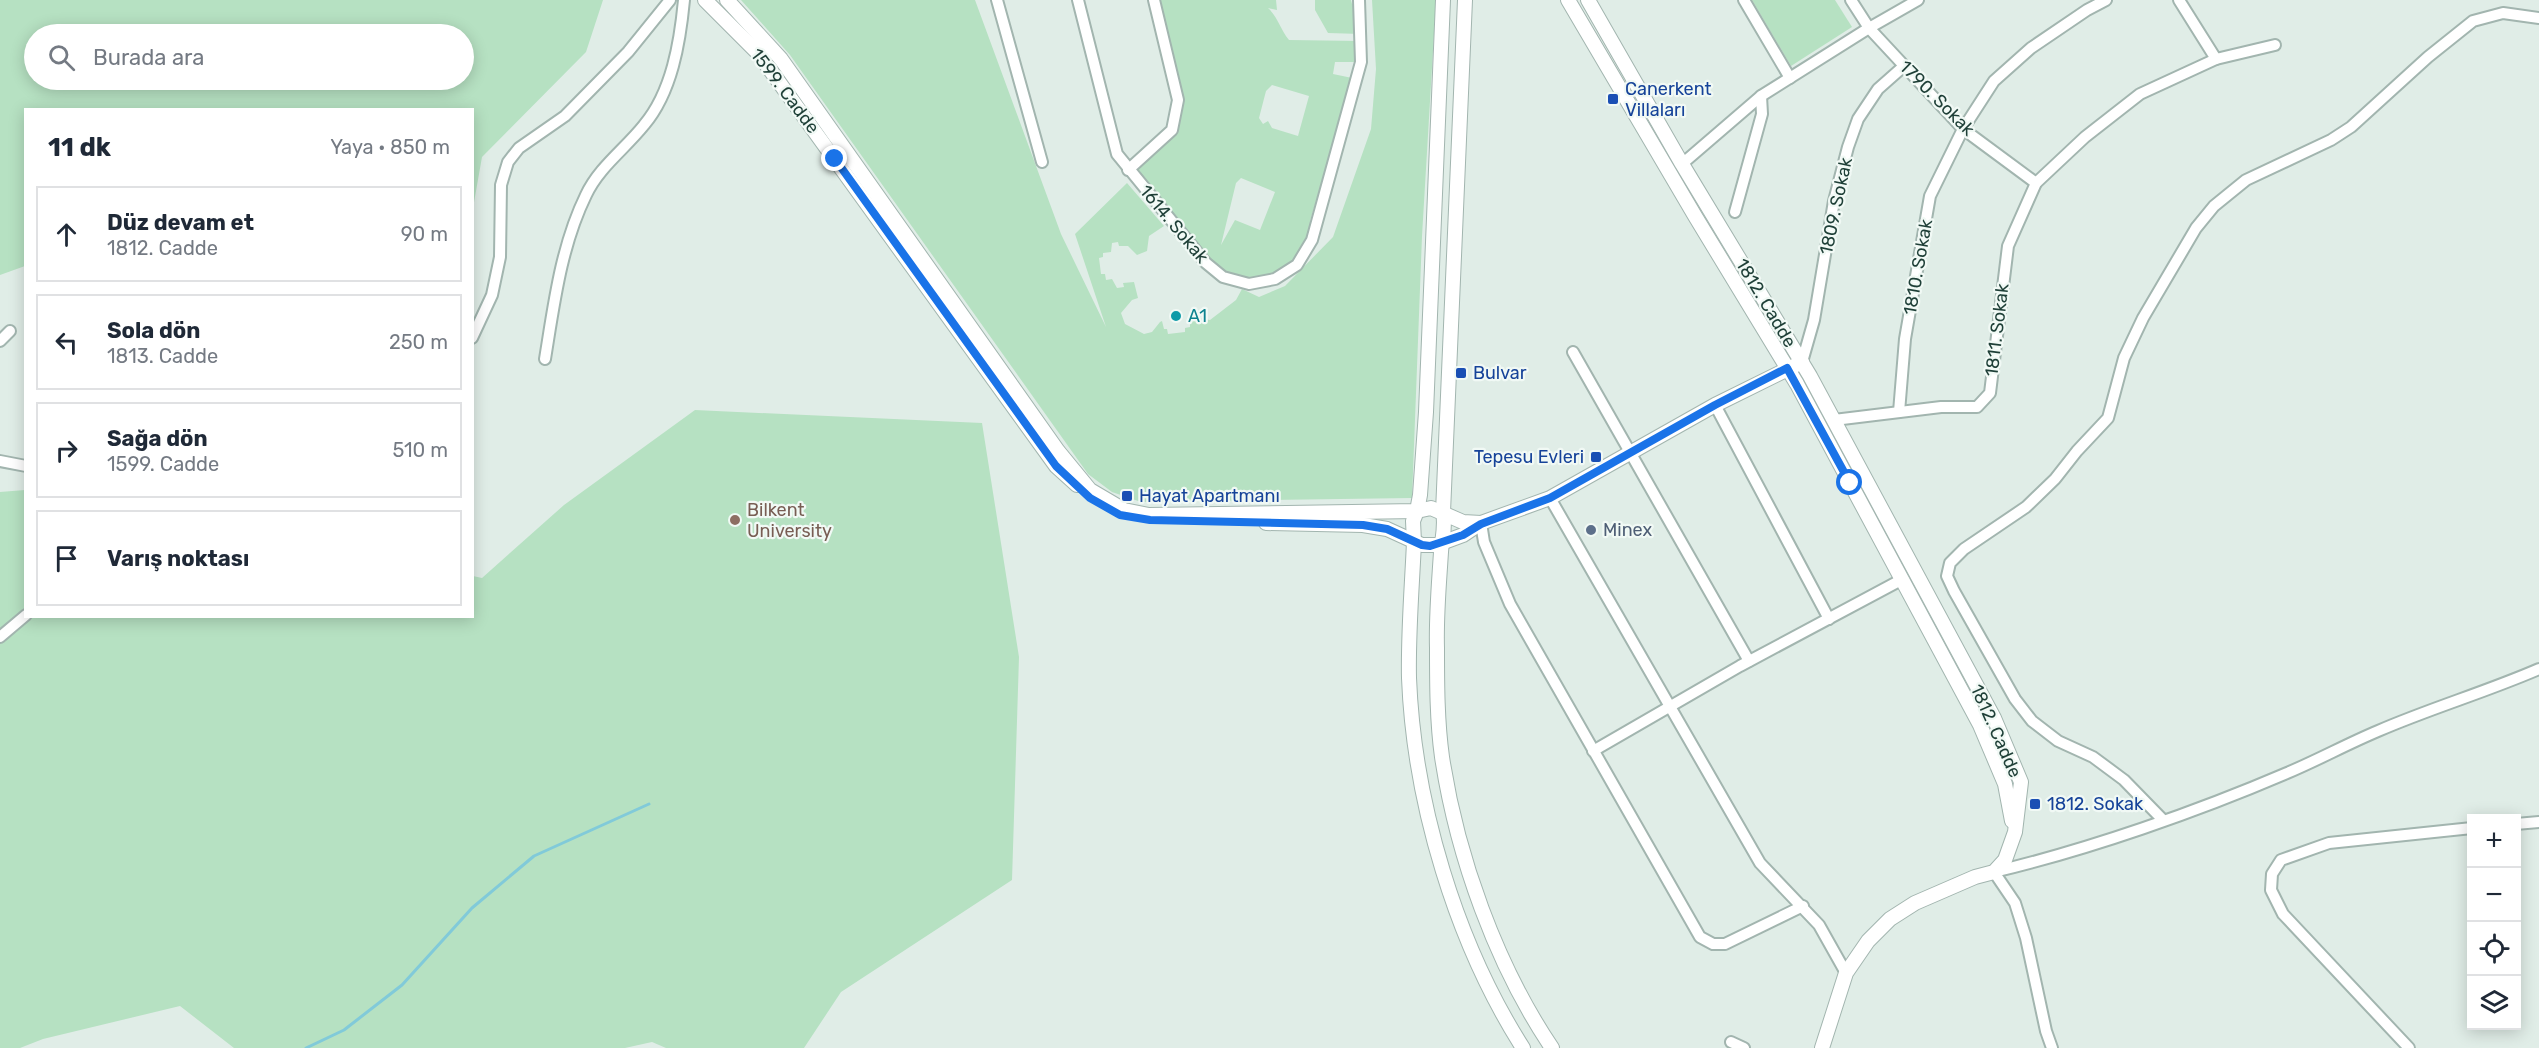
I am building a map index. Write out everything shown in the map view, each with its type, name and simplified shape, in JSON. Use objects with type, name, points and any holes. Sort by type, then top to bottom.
[{"type":"street","points":[[474,334],[492,295],[500,257],[501,185],[508,162],[519,148],[565,116],[628,52],[670,0]]},
{"type":"street","points":[[545,359],[570,230],[587,192],[607,163],[645,124],[666,86],[681,33],[684,0]]},
{"type":"street","name":"1599. Cadde","points":[[705,0],[758,53],[1050,457],[1090,498],[1120,515],[1150,520],[1363,525],[1387,529],[1414,542]]},
{"type":"street","name":"1599. Cadde","points":[[727,0],[781,59],[1058,451],[1090,490],[1124,510],[1149,514],[1417,511]]},
{"type":"street","points":[[997,0],[1042,162]]},
{"type":"street","name":"1614. Sokak","points":[[1078,0],[1118,154],[1128,170],[1204,261],[1223,277],[1250,284],[1275,279],[1297,265],[1314,235],[1362,62],[1359,0]]},
{"type":"street","points":[[1128,170],[1172,130],[1177,111],[1178,100],[1154,0]]},
{"type":"street","points":[[1443,0],[1426,412],[1420,495],[1413,521],[1409,678],[1418,769],[1458,918],[1490,991],[1523,1048]]},
{"type":"street","points":[[1466,0],[1443,512],[1445,523],[1437,647],[1442,756],[1460,838],[1480,901],[1506,967],[1534,1021],[1552,1048]]},
{"type":"street","name":"1812. Cadde","points":[[1588,0],[1682,164],[1802,362],[2009,750],[2021,782],[2014,832]]},
{"type":"street","points":[[1744,0],[1790,78]]},
{"type":"street","name":"1790. Sokak","points":[[1851,0],[1869,28],[1964,129],[2036,183]]},
{"type":"street","points":[[1682,164],[1761,96],[1918,0]]},
{"type":"street","name":"1810. Sokak","points":[[1899,412],[1905,339],[1930,196],[1964,129],[1994,81],[2031,48],[2087,10],[2106,0]]},
{"type":"street","points":[[2179,0],[2216,58]]},
{"type":"street","name":"1812. Cadde","points":[[1573,2],[1787,368],[1995,756],[2005,784],[2014,832]]},
{"type":"street","points":[[2163,820],[2124,780],[2093,757],[2058,741],[2032,721],[2015,699],[1954,591],[1947,576],[1950,563],[1964,549],[2026,507],[2055,479],[2108,418],[2124,358],[2144,318],[2196,228],[2214,206],[2246,180],[2331,140],[2351,127],[2428,57],[2474,21],[2503,13],[2539,18]]},
{"type":"street","points":[[2036,183],[2085,137],[2140,94],[2216,58],[2276,45]]},
{"type":"street","name":"1809. Sokak","points":[[1802,362],[1814,320],[1834,201],[1848,147],[1858,119],[1878,89],[1904,66]]},
{"type":"street","points":[[1735,212],[1762,114],[1761,96]]},
{"type":"street","name":"1811. Sokak","points":[[1834,420],[1941,406],[1977,407],[1990,393],[2008,246],[2036,183]]},
{"type":"street","points":[[0,340],[10,330]]},
{"type":"street","points":[[1573,352],[1749,661]]},
{"type":"street","points":[[1414,542],[1430,546],[1442,543],[1481,524],[1550,498],[1715,405],[1802,362]]},
{"type":"street","points":[[1715,405],[1829,619]]},
{"type":"street","points":[[0,461],[24,466]]},
{"type":"street","points":[[1550,498],[1760,863],[1819,925],[1846,973]]},
{"type":"street","points":[[1417,511],[1431,508],[1463,522],[1481,524]]},
{"type":"street","points":[[1481,524],[1484,542],[1500,584],[1697,933],[1704,940],[1713,944],[1725,944],[1803,906]]},
{"type":"street","points":[[1593,751],[1749,661],[1901,580]]},
{"type":"street","points":[[0,637],[24,617]]},
{"type":"street","points":[[1822,1048],[1846,973],[1868,941],[1890,919],[1930,895],[1975,877],[2034,863],[2163,820],[2287,773],[2379,730],[2493,689],[2539,669]]},
{"type":"street","points":[[2521,824],[2539,822]]},
{"type":"street","points":[[2409,1048],[2283,914],[2271,890],[2272,874],[2281,860],[2329,843],[2467,829]]},
{"type":"street","points":[[1994,872],[2005,860],[2014,832]]},
{"type":"street","points":[[1994,872],[2015,903],[2026,938],[2046,1031],[2052,1048]]},
{"type":"street","points":[[1731,1042],[1744,1048]]},
{"type":"green space","points":[[0,0],[603,0],[586,52],[482,157],[474,202],[474,108],[24,108],[24,266],[0,275]]},
{"type":"green space","points":[[741,0],[975,0],[1061,234],[1106,327],[1075,234],[1127,183],[1164,226],[1149,236],[1147,251],[1137,255],[1128,246],[1119,246],[1118,242],[1112,243],[1111,252],[1103,253],[1103,257],[1099,258],[1101,274],[1105,274],[1106,280],[1112,279],[1117,288],[1124,287],[1123,283],[1134,282],[1138,298],[1132,300],[1121,313],[1125,324],[1144,334],[1152,332],[1162,321],[1168,334],[1185,332],[1185,328],[1190,327],[1190,321],[1194,320],[1194,317],[1210,320],[1236,300],[1242,289],[1259,297],[1285,286],[1333,237],[1371,129],[1376,69],[1372,0],[1436,0],[1422,236],[1412,498],[1141,502],[1112,492],[1088,474],[790,55]]},
{"type":"green space","points":[[1158,0],[1276,0],[1277,10],[1268,8],[1289,40],[1361,41],[1361,62],[1335,62],[1333,74],[1357,79],[1336,134],[1310,221],[1317,225],[1297,265],[1249,284],[1223,277],[1128,170],[1172,130],[1178,100]],"holes":[[[1272,85],[1309,96],[1298,136],[1272,128],[1268,121],[1263,124],[1259,118],[1266,91]],[[1241,178],[1275,192],[1260,230],[1235,220],[1221,245],[1236,183]]]},
{"type":"green space","points":[[1315,0],[1351,0],[1352,4],[1359,3],[1361,34],[1328,33],[1315,10]]},
{"type":"green space","points":[[1752,0],[1835,0],[1852,27],[1791,66]]},
{"type":"green space","name":"Bilkent University","points":[[695,410],[982,423],[1019,657],[1012,880],[841,992],[804,1048],[666,1048],[652,1042],[625,1048],[234,1048],[180,1006],[43,1039],[20,1048],[0,1048],[0,492],[24,490],[24,618],[474,618],[474,576],[482,578],[564,505]]},
{"type":"waterway","points":[[306,1048],[344,1030],[402,985],[472,908],[534,856],[649,804]]},
{"type":"place","name":"Canerkent Villaları","points":[[1613,99]]},
{"type":"place","name":"A1","points":[[1176,316]]},
{"type":"place","name":"Bulvar","points":[[1461,373]]},
{"type":"place","name":"Tepesu Evleri","points":[[1596,457]]},
{"type":"place","name":"Hayat Apartmanı","points":[[1127,496]]},
{"type":"place","name":"Bilkent University","points":[[735,520]]},
{"type":"place","name":"Minex","points":[[1591,530]]},
{"type":"place","name":"1812. Sokak","points":[[2035,804]]},
{"type":"route","points":[[835,159],[1056,466],[1090,498],[1120,515],[1150,520],[1363,525],[1387,529],[1422,545],[1436,545],[1474,530],[1481,524],[1550,498],[1715,405],[1787,368],[1850,483]]}]
